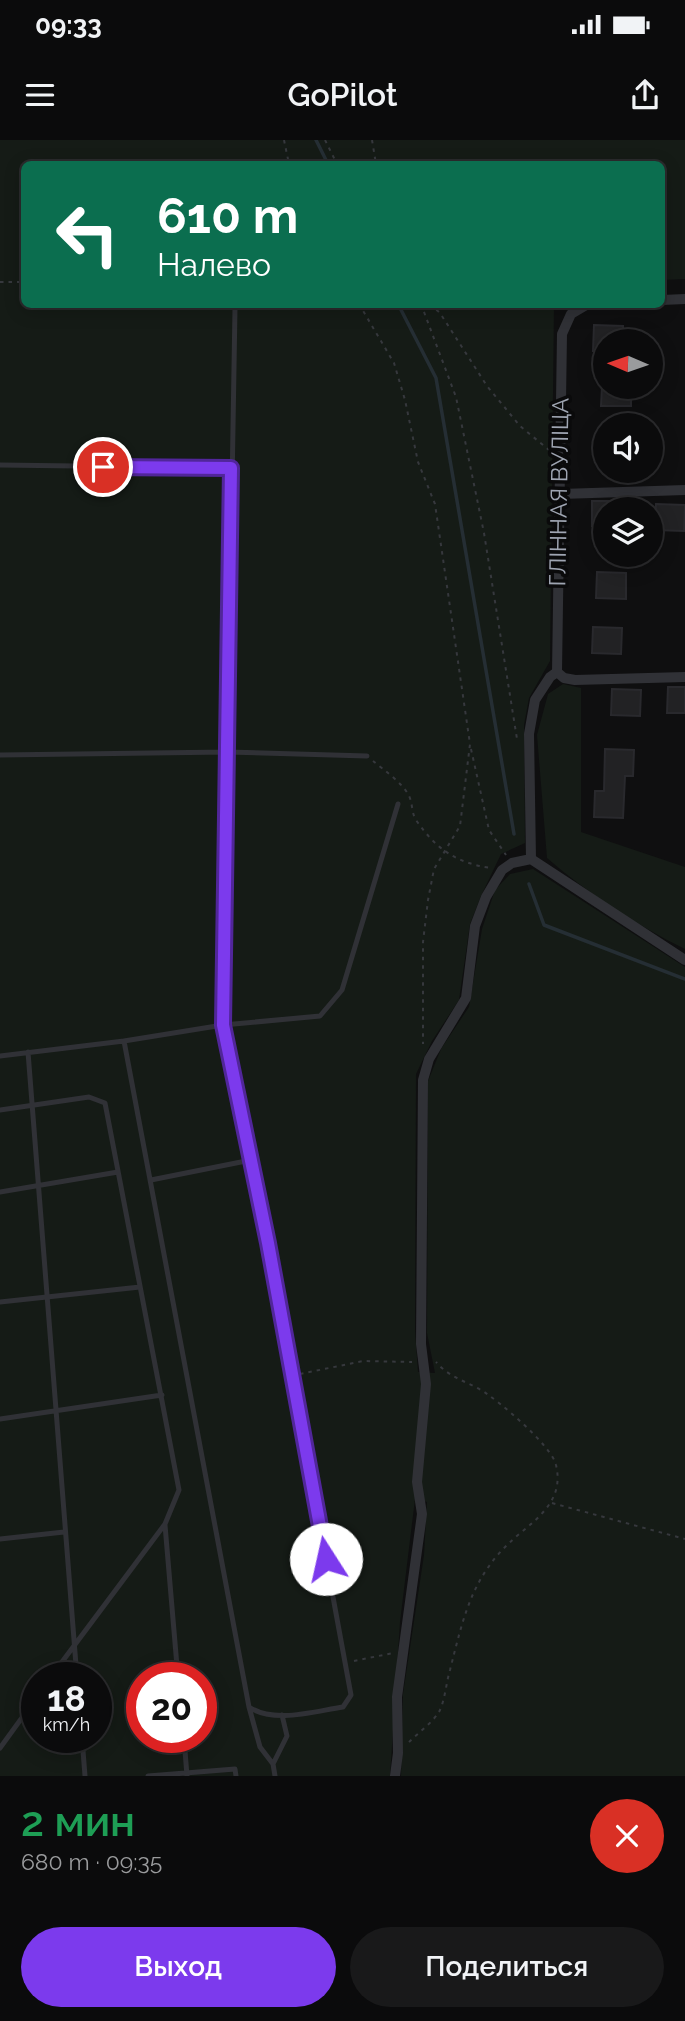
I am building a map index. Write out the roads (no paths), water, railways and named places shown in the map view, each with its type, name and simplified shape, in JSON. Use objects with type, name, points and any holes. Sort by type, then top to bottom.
[{"type":"street","points":[[665,300],[685,299]]},
{"type":"street","name":"ГЛІННАЯ ВУЛІЦА","points":[[556,672],[562,334],[571,314],[581,308]]},
{"type":"street","points":[[561,494],[685,490]]},
{"type":"street","points":[[531,859],[529,734],[535,700],[550,677],[556,672],[564,678],[575,680],[685,677]]},
{"type":"street","points":[[395,1776],[398,1753],[397,1697],[422,1514],[418,1482],[426,1384],[421,1344],[423,1080],[429,1059],[466,998],[475,926],[486,897],[507,866],[531,859],[685,960]]},
{"type":"lane","points":[[235,308],[223,1025],[251,1160],[351,1695],[343,1707],[282,1715],[257,1712],[249,1707]]},
{"type":"lane","points":[[0,465],[231,468]]},
{"type":"lane","points":[[0,755],[227,752],[367,756]]},
{"type":"lane","points":[[0,1056],[124,1041],[223,1025],[320,1016],[342,990],[398,804]]},
{"type":"lane","points":[[124,1041],[249,1707],[260,1747],[274,1764]]},
{"type":"lane","points":[[28,1052],[76,1662]]},
{"type":"lane","points":[[0,1110],[89,1097],[105,1103],[179,1490],[164,1524],[61,1662]]},
{"type":"lane","points":[[150,1180],[251,1160]]},
{"type":"lane","points":[[0,1192],[118,1172]]},
{"type":"lane","points":[[0,1302],[140,1287]]},
{"type":"lane","points":[[0,1419],[162,1395]]},
{"type":"lane","points":[[164,1524],[177,1662]]},
{"type":"lane","points":[[0,1539],[64,1532]]},
{"type":"lane","points":[[275,1776],[274,1764],[286,1736],[282,1715]]},
{"type":"lane","points":[[0,1748],[21,1719]]},
{"type":"lane","points":[[83,1753],[85,1776]]},
{"type":"lane","points":[[185,1753],[187,1775]]},
{"type":"lane","points":[[148,1776],[187,1775],[235,1769],[236,1776]]},
{"type":"waterway","points":[[316,140],[326,161]]},
{"type":"waterway","points":[[400,308],[436,378],[514,834]]},
{"type":"waterway","points":[[529,884],[544,925],[685,979]]}]
